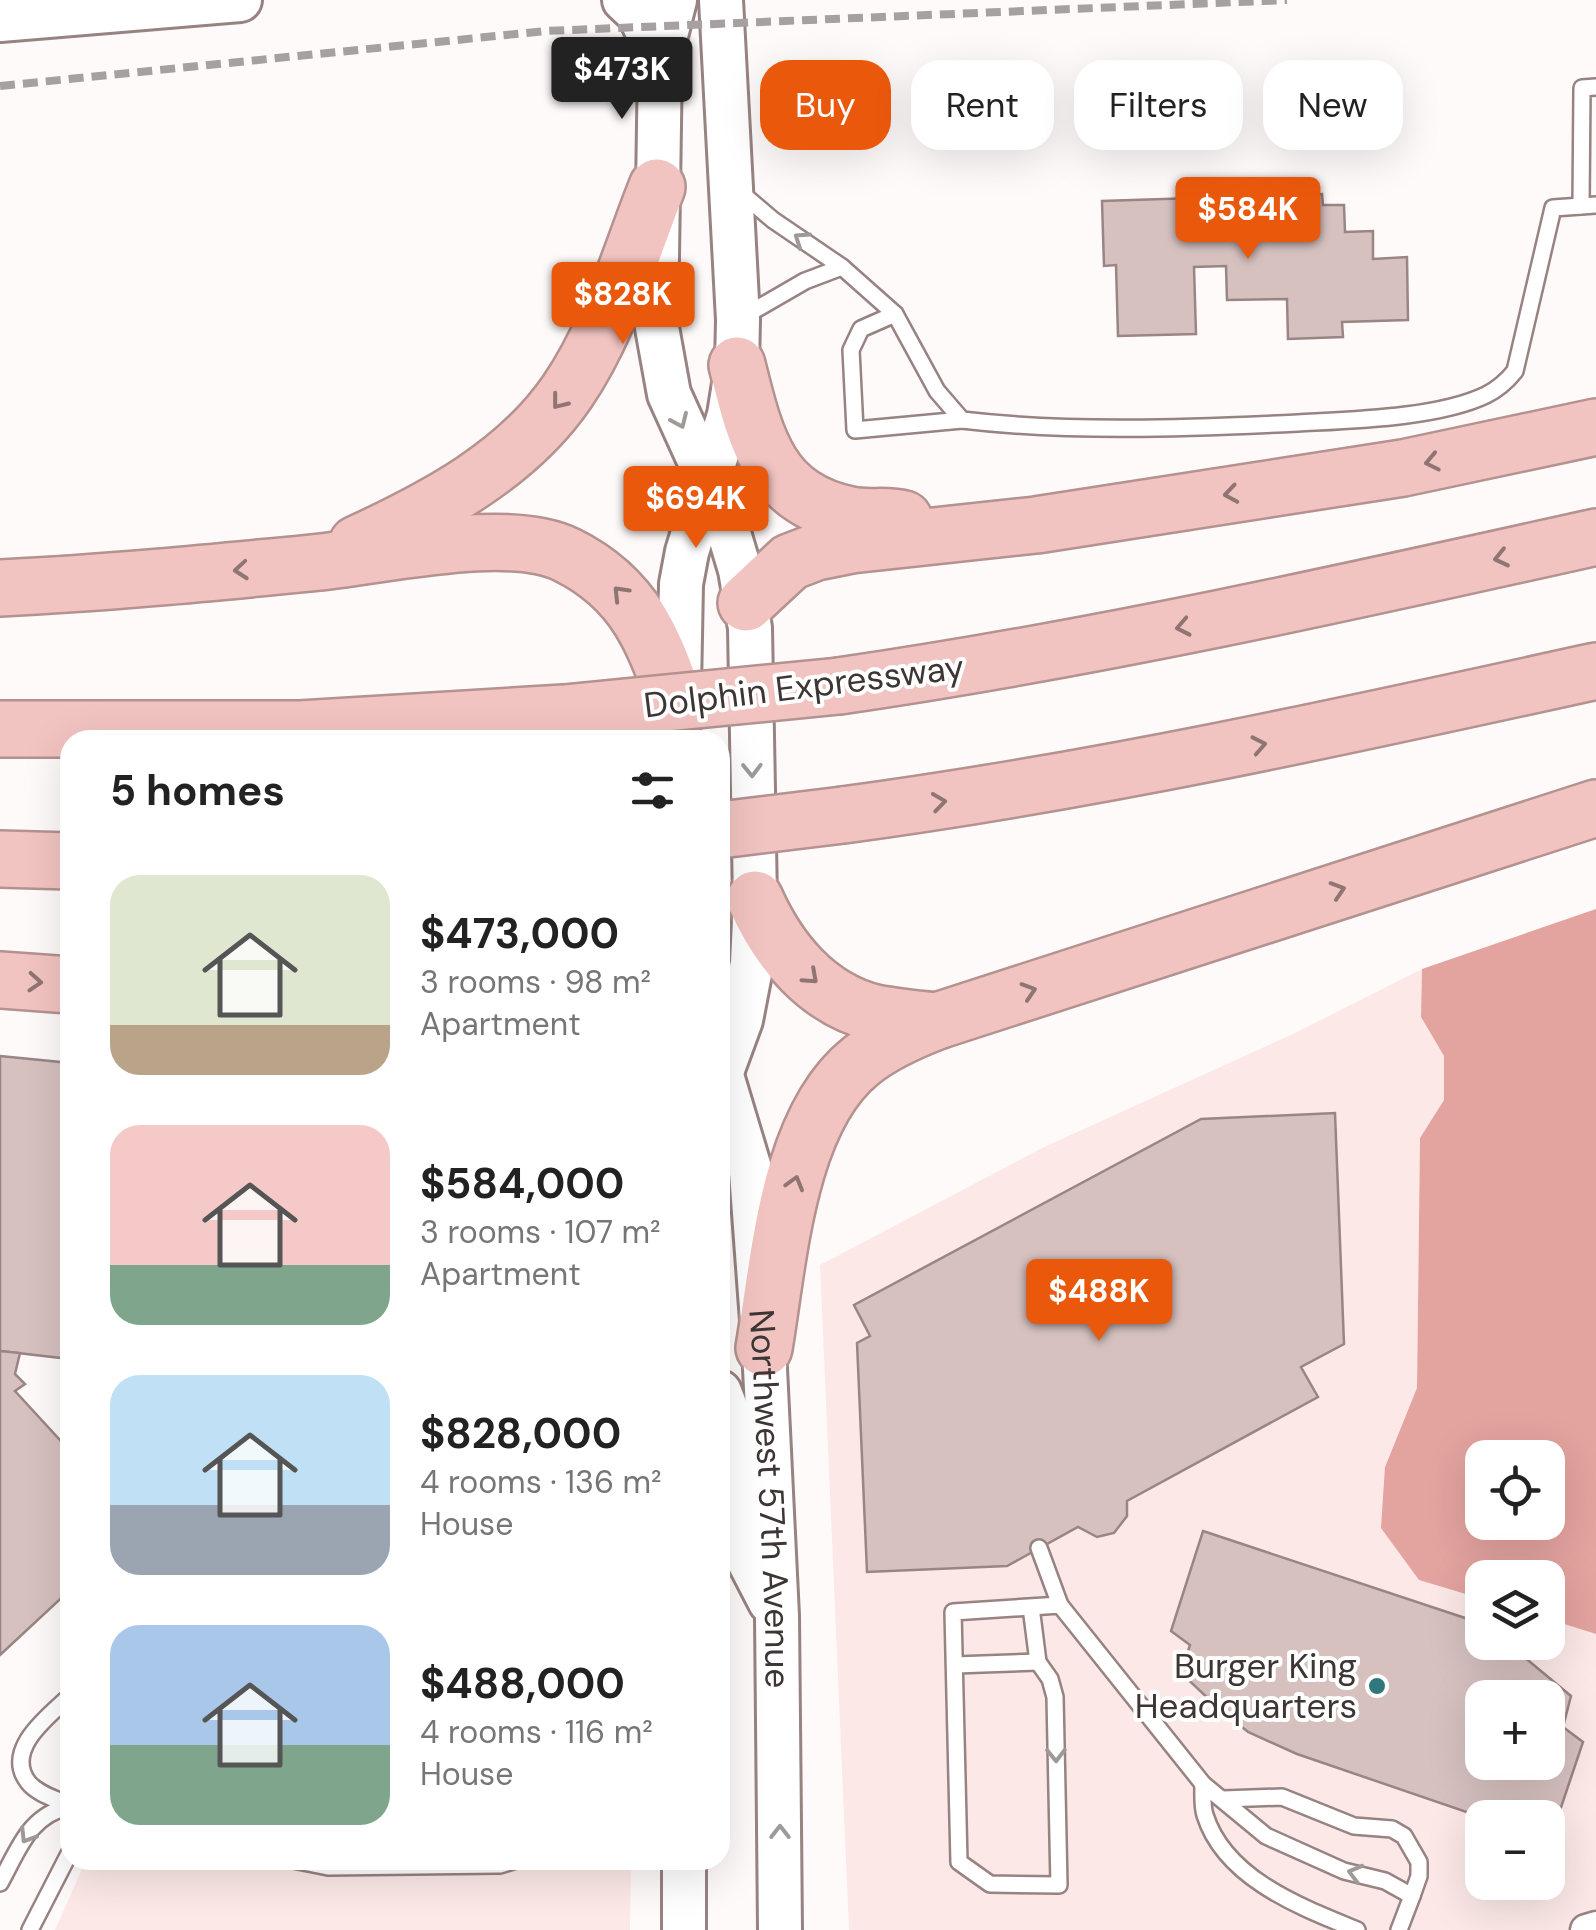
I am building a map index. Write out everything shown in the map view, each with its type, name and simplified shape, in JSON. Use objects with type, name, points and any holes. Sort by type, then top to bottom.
[{"type":"highway","points":[[316,563],[456,494],[499,463],[538,427],[566,393],[593,348],[657,186]]},
{"type":"highway","points":[[738,343],[755,438],[793,492],[852,516],[894,516],[960,535]]},
{"type":"highway","points":[[746,602],[790,562],[816,552],[960,535],[1402,468],[1596,427]]},
{"type":"highway","name":"Dolphin Expressway","points":[[0,729],[300,729],[564,714],[840,686],[1084,647],[1290,606],[1596,537]]},
{"type":"highway","points":[[0,588],[515,543],[566,554],[608,581],[631,604],[650,632],[678,725]]},
{"type":"highway","points":[[730,829],[1059,783],[1596,671]]},
{"type":"highway","points":[[764,1348],[787,1212],[819,1112],[861,1061],[887,1044],[937,1022],[1596,808]]},
{"type":"highway","points":[[0,859],[60,860]]},
{"type":"highway","points":[[754,899],[785,951],[831,995],[875,1012],[937,1022]]},
{"type":"highway","points":[[0,980],[60,983]]},
{"type":"main road","points":[[0,20],[240,0]]},
{"type":"main road","points":[[624,0],[639,14],[660,58]]},
{"type":"main road","name":"Northwest 57th Avenue","points":[[675,0],[660,58],[656,322],[668,394],[709,480],[732,542],[750,628],[754,899],[749,989],[730,1044]]},
{"type":"main road","points":[[678,725],[681,584],[687,552],[729,416],[738,343],[721,0]]},
{"type":"main road","name":"Northwest 57th Avenue","points":[[730,1105],[751,1172],[764,1348],[777,1616],[780,1930]]},
{"type":"main road","points":[[730,1445],[738,1540],[777,1616]]},
{"type":"main road","points":[[684,1870],[684,1930]]},
{"type":"street","points":[[1586,1930],[1596,1927]]},
{"type":"lane","points":[[894,314],[861,329],[851,350],[855,430],[962,420],[1035,426],[1211,427],[1374,418],[1472,400],[1496,389],[1515,371],[1553,208],[1588,206],[1582,88],[1596,87]]},
{"type":"lane","points":[[730,184],[773,220],[842,267],[894,314],[937,391],[962,420]]},
{"type":"lane","points":[[738,343],[774,297],[842,267]]},
{"type":"lane","points":[[1039,1548],[1060,1605],[1203,1784],[1266,1836],[1344,1871],[1386,1881],[1412,1896]]},
{"type":"lane","points":[[1031,1607],[1038,1662],[1050,1679],[1055,1697],[1058,1884],[990,1884],[959,1862],[953,1612],[1060,1605]]},
{"type":"lane","points":[[955,1665],[1038,1662]]},
{"type":"lane","points":[[60,1705],[34,1730],[24,1746],[23,1766],[26,1781],[60,1801]]},
{"type":"lane","points":[[1203,1784],[1204,1813],[1217,1842],[1239,1869],[1268,1888],[1357,1930]]},
{"type":"lane","points":[[1223,1799],[1282,1797],[1354,1826],[1392,1829],[1404,1836],[1419,1862],[1419,1876],[1399,1930]]},
{"type":"lane","points":[[0,1884],[33,1824],[60,1808]]},
{"type":"lane","points":[[30,1930],[61,1870]]},
{"type":"shaded area","points":[[1596,909],[1596,1634],[1565,1624],[1565,1560],[1465,1560],[1465,1594],[1419,1580],[1381,1528],[1385,1467],[1417,1388],[1420,1138],[1444,1100],[1444,1056],[1421,1017],[1422,969]]},
{"type":"shaded area","points":[[1422,969],[1421,1017],[1444,1056],[1444,1100],[1420,1138],[1417,1388],[1385,1467],[1419,1580],[1465,1594],[1465,1660],[1565,1660],[1565,1624],[1596,1634],[1596,1930],[849,1930],[820,1265],[1042,1148],[1295,1033]]},
{"type":"shaded area","points":[[82,1870],[631,1870],[630,1930],[55,1930]]},
{"type":"building","points":[[1322,194],[1323,205],[1344,205],[1345,232],[1373,231],[1373,259],[1407,257],[1408,320],[1342,322],[1343,337],[1288,339],[1287,299],[1227,300],[1226,266],[1194,267],[1196,334],[1118,336],[1116,265],[1104,266],[1102,201]]},
{"type":"building","points":[[0,1056],[60,1062],[60,1358],[0,1351]]},
{"type":"building","points":[[1335,1113],[1344,1344],[1301,1367],[1318,1397],[1127,1501],[1127,1516],[1114,1533],[1097,1537],[1078,1527],[1007,1566],[867,1572],[857,1343],[870,1336],[854,1305],[1201,1119]]},
{"type":"building","points":[[0,1351],[20,1353],[15,1374],[25,1384],[15,1391],[60,1440],[60,1599],[0,1655]]},
{"type":"building","name":"Burger King Headquarters","points":[[1203,1531],[1465,1618],[1465,1660],[1528,1660],[1552,1680],[1465,1680],[1465,1780],[1565,1780],[1565,1728],[1583,1742],[1563,1800],[1465,1800],[1465,1811],[1297,1754],[1248,1732],[1181,1673],[1190,1645],[1171,1631]]},
{"type":"building","name":"Burger King Headquarters","points":[[1565,1691],[1571,1696],[1565,1719]]},
{"type":"railway","points":[[0,86],[546,31],[1287,0]]},
{"type":"place","name":"Burger King Headquarters","points":[[1377,1686]]}]
